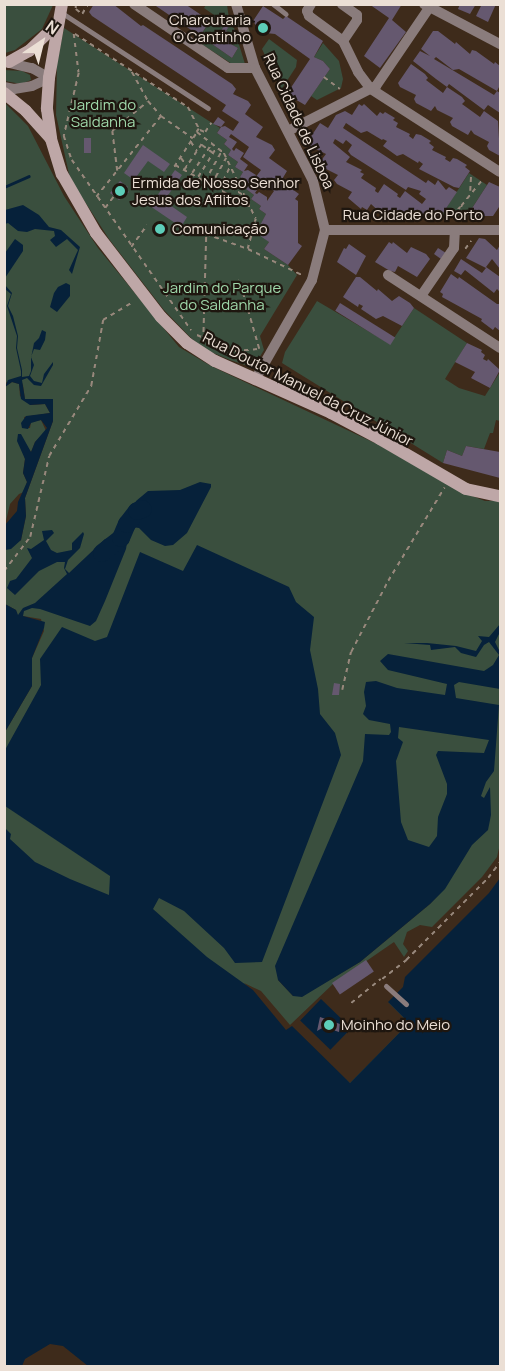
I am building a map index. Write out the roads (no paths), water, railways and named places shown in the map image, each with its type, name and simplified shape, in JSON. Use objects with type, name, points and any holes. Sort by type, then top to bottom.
[{"type":"main road","points":[[7,62],[29,51],[60,13]]},
{"type":"main road","name":"Rua Doutor Manuel da Cruz Júnior","points":[[60,13],[49,78],[47,109],[51,139],[62,174],[106,248],[179,336],[204,354],[380,439],[449,481],[466,489],[501,496]]},
{"type":"main road","points":[[4,93],[26,111],[51,139]]},
{"type":"street","points":[[134,4],[228,68],[255,68]]},
{"type":"street","name":"Rua Cidade de Lisboa","points":[[236,4],[255,68],[313,181],[325,230],[312,280],[255,380]]},
{"type":"street","points":[[311,4],[307,11],[309,16],[343,40],[358,72],[371,89],[501,172]]},
{"type":"street","points":[[342,4],[357,15],[357,20],[343,40]]},
{"type":"street","points":[[288,131],[371,89],[384,77],[427,6],[501,44]]},
{"type":"street","points":[[7,62],[32,68],[49,78]]},
{"type":"street","points":[[4,87],[14,89],[32,86],[49,78]]},
{"type":"street","name":"Rua Cidade do Porto","points":[[325,230],[501,230]]},
{"type":"street","points":[[421,296],[454,248],[455,231]]},
{"type":"street","points":[[388,274],[501,348]]},
{"type":"lane","points":[[273,4],[286,14]]},
{"type":"lane","points":[[60,13],[208,108]]},
{"type":"lane","points":[[386,986],[406,1004]]},
{"type":"water","points":[[23,205],[39,215],[49,227],[61,230],[80,247],[72,274],[69,270],[78,250],[67,239],[56,247],[50,240],[55,236],[54,231],[35,229],[27,232],[18,231],[8,223],[5,224],[5,210]]},
{"type":"water","points":[[15,239],[23,245],[23,251],[5,278],[5,253]]},
{"type":"water","points":[[66,283],[70,285],[70,296],[57,312],[50,307],[54,293],[58,287]]},
{"type":"water","points":[[5,285],[12,293],[8,306],[18,336],[17,348],[22,370],[22,377],[29,376],[31,357],[34,365],[30,376],[34,381],[42,383],[44,374],[53,362],[41,386],[34,385],[27,378],[22,380],[25,399],[53,399],[53,421],[25,498],[26,516],[21,540],[11,549],[5,550],[5,525],[17,511],[18,502],[27,482],[23,473],[25,459],[17,441],[18,434],[21,434],[31,452],[35,442],[47,428],[41,420],[31,423],[28,429],[22,428],[21,423],[26,416],[50,413],[45,404],[30,405],[21,399],[19,384],[12,382],[5,387],[8,380],[21,376],[21,371],[16,348],[17,336],[7,306],[11,294],[5,289]]},
{"type":"water","points":[[42,330],[46,332],[40,350],[34,349],[31,356],[34,343]]},
{"type":"water","points":[[200,482],[211,484],[211,487],[187,533],[173,545],[165,546],[151,540],[139,528],[125,526],[136,501],[148,491],[180,490]]},
{"type":"water","points":[[52,530],[54,533],[46,541],[51,550],[57,553],[72,550],[72,543],[83,532],[84,534],[80,548],[68,560],[65,569],[69,573],[105,539],[119,536],[120,547],[127,543],[126,549],[96,621],[90,626],[40,609],[32,608],[24,611],[23,616],[45,622],[32,658],[32,686],[5,732],[5,604],[16,610],[18,615],[23,608],[35,603],[67,574],[64,568],[65,562],[57,562],[39,571],[15,595],[7,588],[10,581],[16,579],[32,558],[27,548],[31,549],[44,540],[42,531]]},
{"type":"water","points":[[197,545],[289,587],[296,602],[314,617],[310,650],[318,689],[320,714],[335,733],[341,755],[262,962],[235,963],[224,948],[184,911],[159,898],[153,909],[207,957],[253,990],[286,1030],[292,1026],[350,1083],[409,1023],[388,1002],[403,987],[405,977],[489,893],[500,878],[500,1366],[88,1366],[63,1346],[50,1344],[25,1359],[22,1366],[5,1366],[5,828],[11,834],[10,839],[35,862],[70,879],[109,895],[110,876],[5,806],[5,750],[41,685],[40,659],[62,627],[95,641],[107,637],[140,552],[183,571]]},
{"type":"water","points":[[500,624],[500,632],[495,642],[500,652],[500,689],[459,682],[454,685],[456,698],[499,705],[494,771],[486,782],[481,796],[484,798],[490,787],[491,815],[488,830],[472,845],[445,889],[430,904],[360,962],[302,997],[293,996],[278,980],[275,966],[363,761],[365,734],[389,735],[391,732],[390,724],[369,720],[363,714],[366,706],[364,692],[366,682],[376,681],[397,688],[445,695],[447,684],[388,670],[380,661],[388,654],[484,671],[493,665],[499,655],[489,642],[484,645],[476,657],[461,653],[455,647],[431,650],[430,645],[404,643],[456,646],[476,651],[482,641],[478,636],[489,637]],"holes":[[[399,727],[489,740],[484,753],[438,751],[436,755],[447,784],[447,794],[438,817],[437,836],[429,847],[408,840],[401,822],[396,761],[403,742],[398,738]]]},
{"type":"water","points":[[321,999],[351,1028],[330,1050],[300,1021]]},
{"type":"waterway","points":[[4,187],[29,176]]},
{"type":"waterway","points":[[102,553],[121,538],[127,524],[137,511],[143,509]]},
{"type":"place","name":"Charcutaria O Cantinho","points":[[263,28]]},
{"type":"place","name":"Ermida de Nosso Senhor Jesus dos Aflitos","points":[[120,191]]},
{"type":"place","name":"Comunicação","points":[[160,229]]},
{"type":"place","name":"Moinho do Meio","points":[[329,1025]]},
{"type":"park label","name":"Jardim do Saldanha","points":[[103,112]]},
{"type":"park label","name":"Jardim do Parque do Saldanha","points":[[222,296]]}]
